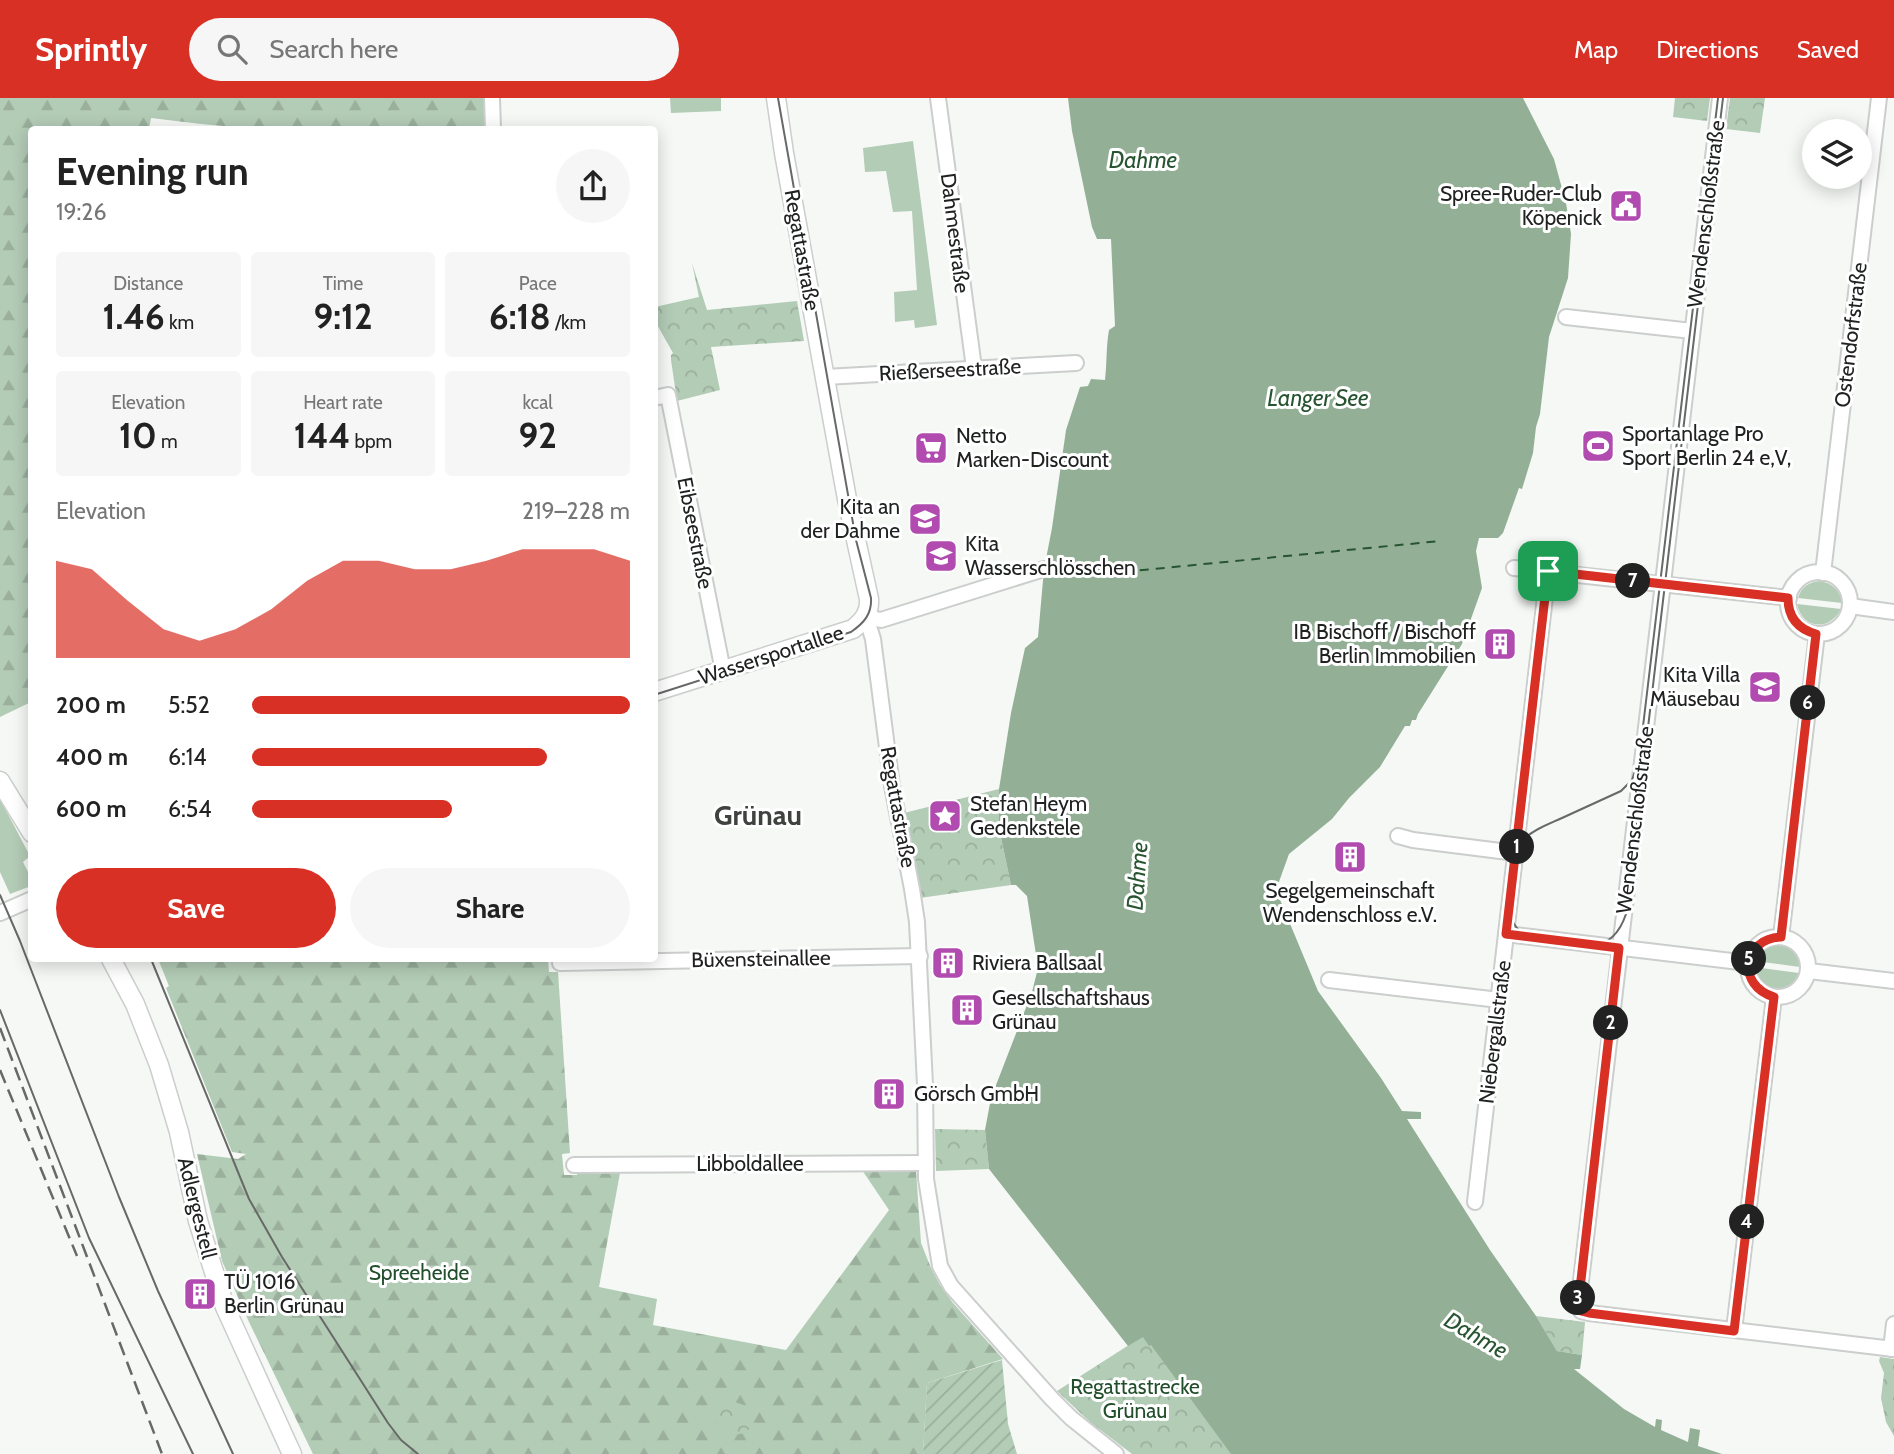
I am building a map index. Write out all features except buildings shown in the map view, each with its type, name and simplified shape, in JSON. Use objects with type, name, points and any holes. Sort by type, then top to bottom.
[{"type":"main road","name":"Regattastraße","points":[[776,98],[855,541],[869,599],[866,617]]},
{"type":"main road","name":"Wassersportallee","points":[[658,691],[853,629],[866,617]]},
{"type":"main road","points":[[0,781],[28,826]]},
{"type":"main road","name":"Adlergestell","points":[[112,962],[146,1031],[170,1098],[198,1221],[225,1307],[292,1454]]},
{"type":"street","points":[[492,98],[493,126]]},
{"type":"street","name":"Dahmestraße","points":[[938,98],[974,368]]},
{"type":"street","name":"Wendenschloßstraße","points":[[1720,98],[1578,1299],[1580,1310],[1589,1313],[1734,1331]]},
{"type":"street","name":"Ostendorfstraße","points":[[1823,573],[1879,98]]},
{"type":"street","name":"Wendenschloßstraße","points":[[1566,317],[1692,331]]},
{"type":"street","name":"Rießerseestraße","points":[[825,377],[1076,363]]},
{"type":"street","name":"Eibseestraße","points":[[661,396],[723,671]]},
{"type":"street","points":[[1514,568],[1788,598]]},
{"type":"street","name":"Wassersportallee","points":[[866,617],[881,620],[1044,569]]},
{"type":"street","name":"Niebergallstraße","points":[[1475,1202],[1548,571]]},
{"type":"street","points":[[1814,573],[1823,573],[1843,584],[1850,607],[1846,619],[1836,629],[1816,634],[1801,628],[1795,622],[1788,606],[1788,598],[1797,581],[1814,573]]},
{"type":"street","points":[[1850,607],[1894,612]]},
{"type":"street","name":"Regattastraße","points":[[866,617],[873,639],[892,786],[912,889],[920,956],[926,1163],[940,1266],[951,1286],[972,1311],[1052,1399],[1116,1454]]},
{"type":"street","points":[[1781,937],[1816,634]]},
{"type":"street","points":[[1398,836],[1516,853]]},
{"type":"street","points":[[0,913],[28,901]]},
{"type":"street","points":[[1506,934],[1748,963]]},
{"type":"street","points":[[1781,937],[1799,944],[1805,952],[1809,971],[1806,980],[1792,994],[1774,997],[1757,989],[1752,981],[1748,963],[1756,946],[1763,940],[1781,937]]},
{"type":"street","name":"Büxensteinallee","points":[[658,960],[920,956]]},
{"type":"street","name":"Büxensteinallee","points":[[560,963],[585,962]]},
{"type":"street","points":[[1809,971],[1894,981]]},
{"type":"street","points":[[1329,980],[1499,1000]]},
{"type":"street","points":[[1774,997],[1734,1331],[1893,1349],[1894,1324]]},
{"type":"street","name":"Libboldallee","points":[[574,1165],[926,1163]]},
{"type":"green space","points":[[0,98],[486,98],[486,126],[223,126],[151,118],[150,126],[28,126],[28,703],[0,717]]},
{"type":"green space","points":[[670,98],[721,98],[721,111],[671,113]]},
{"type":"green space","points":[[1675,98],[1710,98],[1707,121],[1673,117]]},
{"type":"green space","points":[[1730,98],[1765,98],[1760,133],[1726,129]]},
{"type":"green space","points":[[913,141],[937,325],[915,328],[914,320],[895,322],[894,292],[917,290],[912,211],[893,212],[886,171],[865,172],[863,148]]},
{"type":"green space","points":[[692,263],[707,310],[797,301],[804,341],[711,347],[720,390],[677,401],[671,360],[673,353],[658,326],[658,306],[699,297]]},
{"type":"green space","points":[[1820,581],[1835,588],[1842,603],[1798,598],[1806,586]]},
{"type":"green space","points":[[1797,604],[1841,609],[1830,621],[1816,624],[1804,619]]},
{"type":"green space","points":[[999,789],[999,828],[1011,885],[920,898],[904,813]]},
{"type":"green space","points":[[0,799],[28,852],[28,858],[23,862],[28,872],[28,887],[10,894],[0,872]]},
{"type":"green space","points":[[1773,944],[1783,945],[1791,950],[1800,967],[1755,961],[1762,950]]},
{"type":"green space","name":"Spreeheide","points":[[159,962],[548,962],[549,972],[558,972],[570,1153],[562,1154],[564,1175],[620,1173],[599,1287],[657,1299],[653,1325],[786,1350],[889,1210],[862,1170],[916,1170],[921,1243],[931,1268],[953,1303],[1003,1359],[927,1383],[923,1454],[313,1454],[222,1261],[197,1154],[238,1159],[246,1154],[232,1152],[166,988],[169,986]]},
{"type":"green space","points":[[1754,967],[1799,973],[1788,986],[1774,989],[1761,983]]},
{"type":"green space","points":[[935,1129],[985,1130],[989,1169],[936,1171]]},
{"type":"green space","points":[[1536,1316],[1585,1322],[1582,1355],[1557,1351]]},
{"type":"green space","name":"Regattastrecke Grünau","points":[[1143,1336],[1232,1454],[1132,1454],[1090,1422],[1057,1391]]},
{"type":"green space","points":[[1880,1357],[1894,1359],[1894,1436],[1886,1422],[1881,1398],[1884,1373]]},
{"type":"green space","points":[[1002,1360],[1008,1424],[1017,1454],[923,1454],[927,1383]]},
{"type":"green space","points":[[728,1400],[750,1407],[753,1425],[745,1433],[733,1435],[708,1417],[705,1406]]},
{"type":"water","name":"Langer See","points":[[1068,98],[1523,98],[1554,159],[1571,234],[1568,278],[1549,337],[1540,414],[1533,453],[1522,489],[1519,488],[1503,533],[1498,538],[1479,538],[1476,551],[1482,588],[1462,644],[1416,720],[1412,720],[1410,726],[1405,726],[1380,767],[1332,819],[1289,854],[1276,890],[1318,991],[1402,1111],[1421,1112],[1421,1119],[1407,1119],[1557,1351],[1582,1355],[1580,1369],[1574,1369],[1624,1409],[1655,1427],[1656,1419],[1662,1420],[1661,1430],[1688,1442],[1690,1428],[1700,1430],[1698,1446],[1722,1454],[1231,1454],[1151,1345],[1149,1346],[1143,1337],[1128,1346],[989,1169],[985,1130],[991,1098],[1032,992],[1038,968],[1027,896],[1016,885],[1011,885],[999,828],[999,789],[1025,648],[1038,637],[1044,569],[1066,430],[1080,387],[1088,386],[1091,379],[1105,380],[1109,330],[1115,326],[1111,239],[1097,239],[1092,227],[1072,131]]},
{"type":"ferry route","points":[[1092,575],[1440,541]]},
{"type":"tram line","points":[[658,694],[851,632],[863,622],[870,609],[871,598],[856,540],[778,98]]},
{"type":"tram line","points":[[1718,98],[1639,760],[1632,780],[1621,791],[1537,830],[1524,839],[1517,849],[1509,885],[1512,921],[1520,931],[1543,941],[1598,945],[1614,936],[1626,914],[1723,98]]},
{"type":"tram line","points":[[0,895],[28,962]]},
{"type":"tram line","points":[[28,962],[158,1291],[233,1454]]},
{"type":"tram line","points":[[152,962],[249,1199],[282,1257],[388,1423],[401,1440],[418,1454]]},
{"type":"tram line","points":[[0,1010],[89,1238],[193,1454]]},
{"type":"railway","points":[[0,1028],[162,1454]]},
{"type":"railway","points":[[0,1070],[77,1256]]},
{"type":"place","name":"Spree-Ruder-Club Köpenick","points":[[1626,206]]},
{"type":"place","name":"Sportanlage Pro Sport Berlin 24 e,V,","points":[[1598,446]]},
{"type":"place","name":"Netto Marken-Discount","points":[[931,448]]},
{"type":"place","name":"Kita an der Dahme","points":[[925,519]]},
{"type":"place","name":"Kita Wasserschlösschen","points":[[941,556]]},
{"type":"place","name":"IB Bischoff / Bischoff Berlin Immobilien","points":[[1500,644]]},
{"type":"place","name":"Kita Villa Mäusebau","points":[[1765,687]]},
{"type":"place","name":"Stefan Heym Gedenkstele","points":[[945,816]]},
{"type":"place","name":"Segelgemeinschaft Wendenschloss e.V.","points":[[1350,857]]},
{"type":"place","name":"Riviera Ballsaal","points":[[948,963]]},
{"type":"place","name":"Gesellschaftshaus Grünau","points":[[967,1010]]},
{"type":"place","name":"Görsch GmbH","points":[[889,1094]]},
{"type":"place","name":"TÜ 1016 Berlin Grünau","points":[[200,1294]]},
{"type":"district","name":"Grünau","points":[[758,815]]},
{"type":"route","points":[[1548,571],[1788,598],[1790,614],[1795,622],[1808,632],[1816,634],[1781,937],[1763,940],[1756,946],[1748,963],[1752,981],[1757,989],[1774,997],[1734,1331],[1589,1313],[1581,1311],[1578,1306],[1619,948],[1506,934],[1548,571]]},
{"type":"water label","name":"Dahme","points":[[1143,160]]},
{"type":"water label","name":"Dahme","points":[[1137,876]]},
{"type":"water label","name":"Dahme","points":[[1476,1335]]}]
